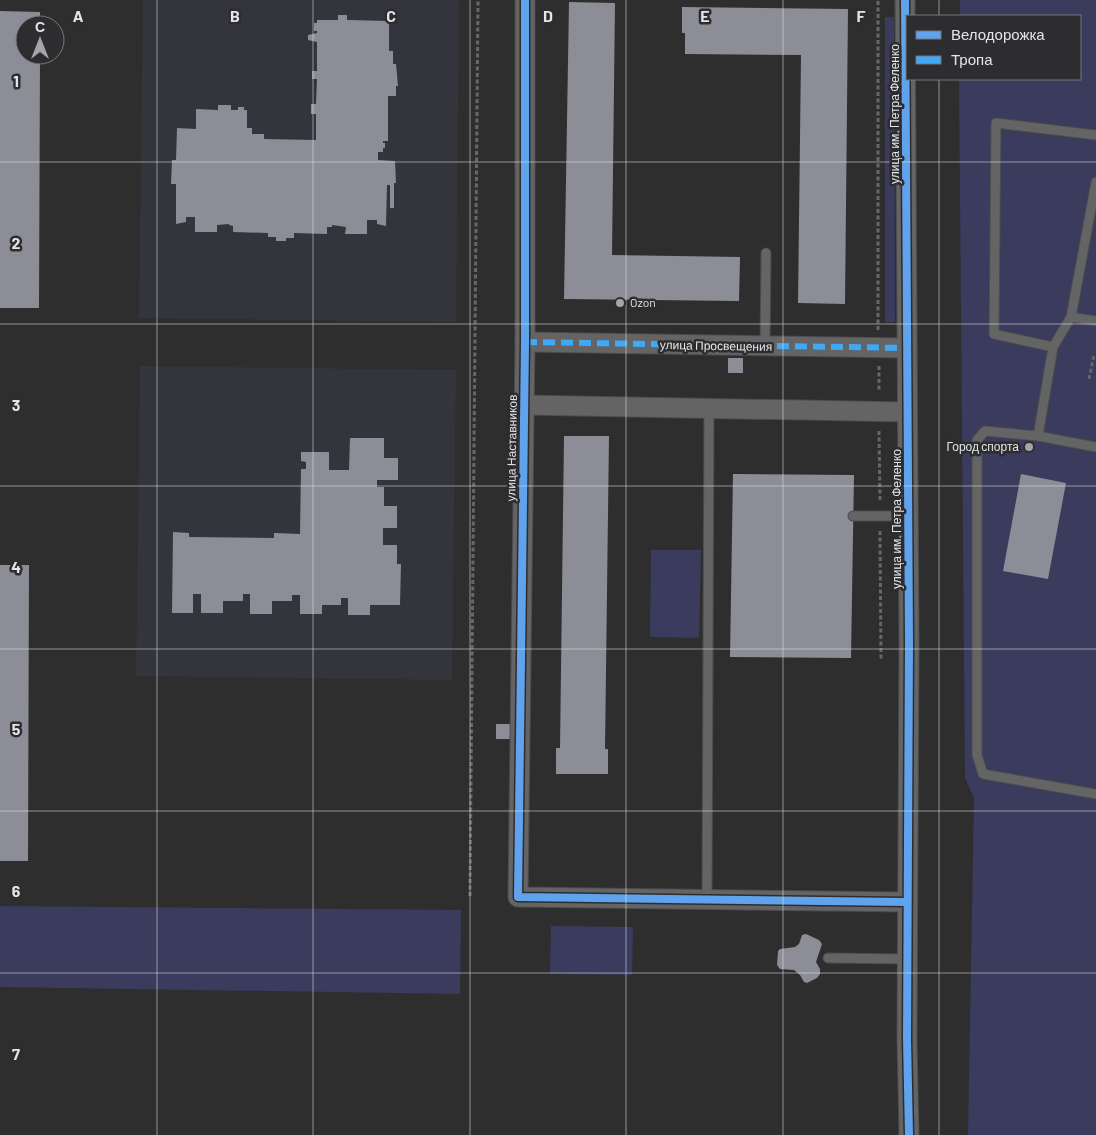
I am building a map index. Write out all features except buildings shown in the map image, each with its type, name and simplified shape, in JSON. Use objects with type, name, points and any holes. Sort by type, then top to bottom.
[{"type":"street","name":"улица Наставников","points":[[525,0],[524,405],[518,897],[707,899]]},
{"type":"street","name":"улица им. Петра Феленко","points":[[906,0],[906,15]]},
{"type":"street","name":"улица им. Петра Феленко","points":[[906,80],[908,1135]]},
{"type":"street","name":"улица Просвещения","points":[[524,342],[907,348]]},
{"type":"street","points":[[524,405],[908,412]]},
{"type":"street","points":[[707,899],[908,902]]},
{"type":"lane","points":[[1053,347],[994,334],[996,123],[1096,135]]},
{"type":"lane","points":[[1038,436],[1053,347],[1071,316],[1096,182]]},
{"type":"lane","points":[[765,347],[766,253]]},
{"type":"lane","points":[[1071,316],[1096,321]]},
{"type":"lane","points":[[707,899],[709,408]]},
{"type":"lane","points":[[1096,447],[1038,436],[985,431],[977,440],[977,755],[983,774],[1096,794]]},
{"type":"lane","points":[[853,516],[908,516]]},
{"type":"lane","points":[[828,958],[908,959]]},
{"type":"path","points":[[470,896],[478,0]]},
{"type":"path","points":[[878,0],[878,330],[880,333]]},
{"type":"path","points":[[1089,379],[1094,366],[1094,355]]},
{"type":"shaded area","points":[[143,0],[459,0],[456,322],[139,318]]},
{"type":"shaded area","name":"Город спорта","points":[[960,0],[1096,0],[1096,1135],[968,1135],[974,798],[965,778],[959,80],[1081,80],[1081,15],[960,15]]},
{"type":"shaded area","points":[[885,17],[894,17],[895,322],[885,322]]},
{"type":"shaded area","points":[[140,366],[456,370],[452,680],[136,676]]},
{"type":"shaded area","points":[[651,550],[701,550],[699,638],[650,637]]},
{"type":"shaded area","points":[[0,906],[461,910],[460,994],[0,987]]},
{"type":"shaded area","points":[[551,926],[633,927],[632,975],[550,974]]},
{"type":"marked path","points":[[525,342],[907,348]]},
{"type":"cycle path","points":[[525,0],[525,342],[518,897],[907,902]]},
{"type":"cycle path","points":[[905,0],[909,643],[907,1039],[909,1135]]},
{"type":"place","name":"Ozon","points":[[620,303]]},
{"type":"place","name":"Город спорта","points":[[1029,447]]}]
